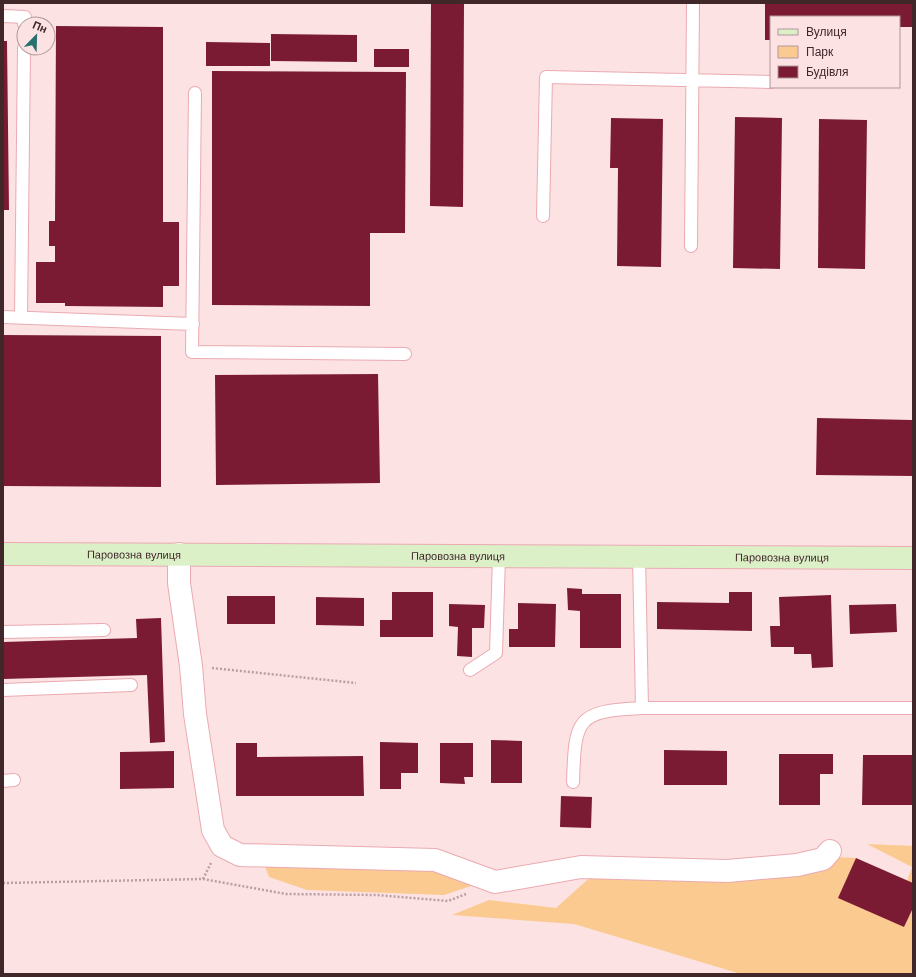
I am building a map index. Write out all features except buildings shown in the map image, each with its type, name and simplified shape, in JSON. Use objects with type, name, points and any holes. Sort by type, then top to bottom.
[{"type":"main road","name":"Паровозна вулиця","points":[[3,554],[913,558]]},
{"type":"street","points":[[179,554],[180,583],[191,666],[195,714],[213,830],[222,846],[240,855],[435,860],[495,882],[581,867],[727,871],[797,865],[824,859],[830,851]]},
{"type":"lane","points":[[692,246],[693,3]]},
{"type":"lane","points":[[3,16],[16,17]]},
{"type":"lane","points":[[21,317],[24,56]]},
{"type":"lane","points":[[543,216],[546,77],[770,82]]},
{"type":"lane","points":[[195,93],[192,352],[405,354]]},
{"type":"lane","points":[[3,317],[193,324]]},
{"type":"lane","points":[[639,556],[642,708]]},
{"type":"lane","points":[[470,670],[496,653],[499,557]]},
{"type":"lane","points":[[3,632],[104,630]]},
{"type":"lane","points":[[3,690],[131,685]]},
{"type":"lane","points":[[573,782],[574,746],[578,731],[583,721],[596,714],[614,710],[642,708],[913,708]]},
{"type":"path","points":[[191,666],[356,683]]},
{"type":"path","points":[[3,883],[203,879],[286,894],[377,895],[448,901],[495,882]]},
{"type":"green space","points":[[867,844],[913,846],[913,883],[907,881],[912,867]]},
{"type":"green space","points":[[837,857],[856,858],[839,898],[904,927],[913,908],[912,974],[741,974],[574,924],[452,915],[489,900],[556,908],[597,871]]},
{"type":"green space","points":[[264,864],[428,867],[477,884],[444,895],[307,890],[269,877]]}]
